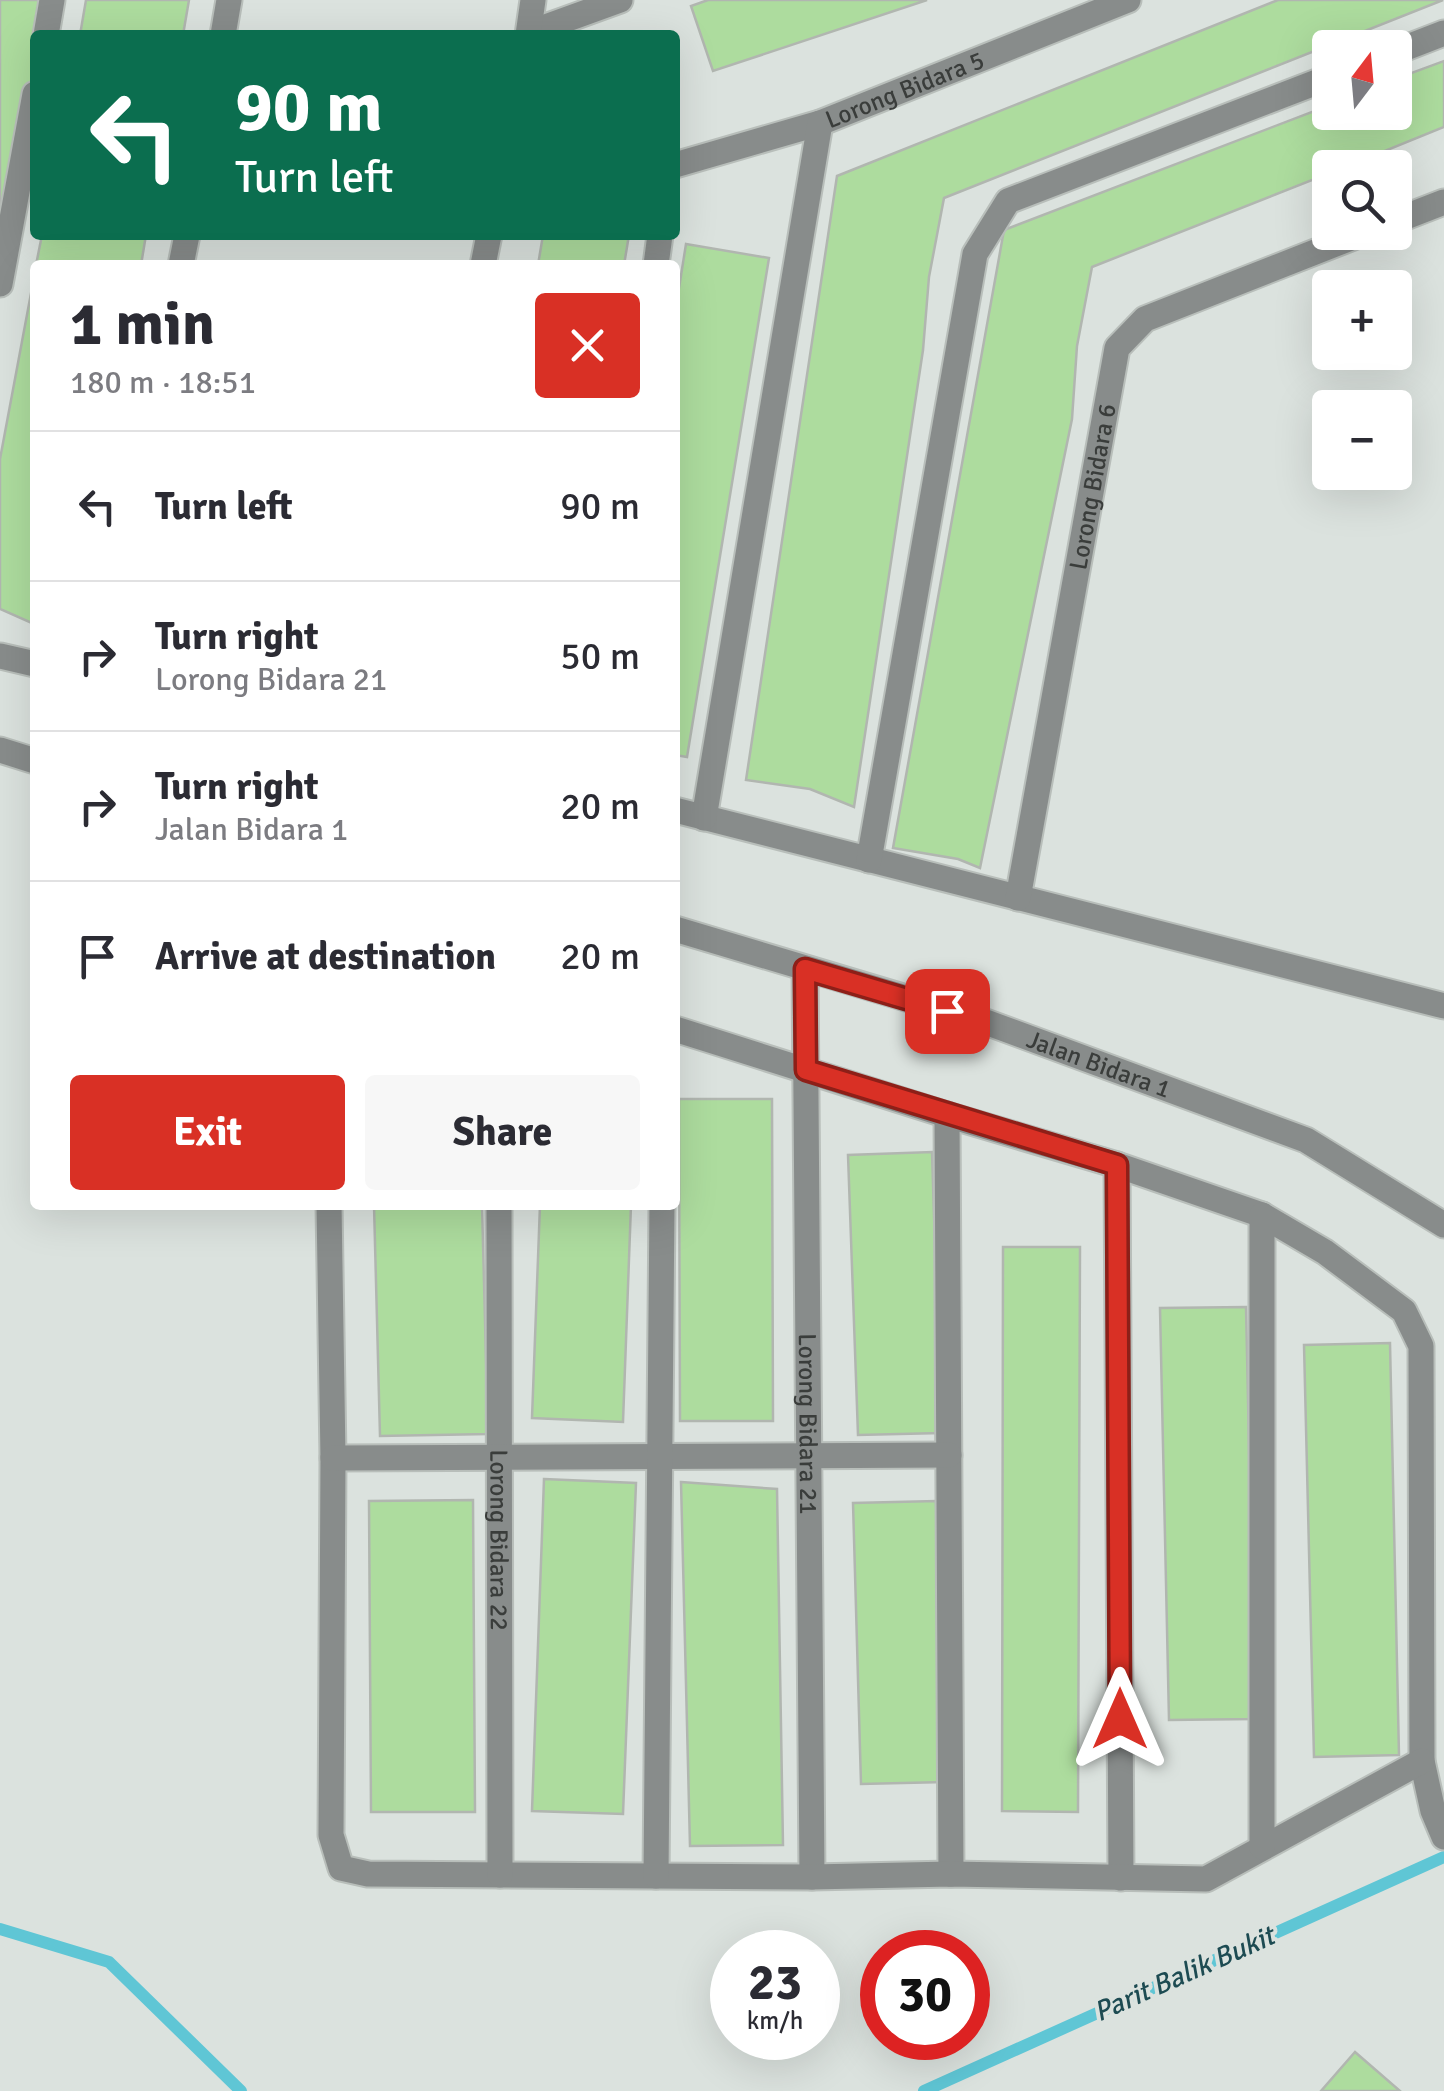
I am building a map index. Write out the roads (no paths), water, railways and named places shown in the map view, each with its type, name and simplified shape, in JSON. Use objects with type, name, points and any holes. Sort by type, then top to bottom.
[{"type":"street","points":[[47,30],[52,0]]},
{"type":"street","points":[[224,30],[229,0]]},
{"type":"street","points":[[529,30],[533,0]]},
{"type":"street","points":[[539,30],[620,0]]},
{"type":"street","name":"Lorong Bidara 5","points":[[680,164],[820,123],[1128,0]]},
{"type":"street","points":[[1412,45],[1444,33]]},
{"type":"street","points":[[869,860],[974,254],[1008,201],[1312,84]]},
{"type":"street","points":[[0,284],[30,121]]},
{"type":"street","points":[[704,818],[820,123]]},
{"type":"street","points":[[1412,214],[1444,202]]},
{"type":"street","name":"Lorong Bidara 6","points":[[1018,898],[1117,348],[1146,318],[1320,250]]},
{"type":"street","points":[[0,656],[30,663]]},
{"type":"street","points":[[0,750],[30,759]]},
{"type":"street","points":[[680,811],[1444,1006]]},
{"type":"street","name":"Jalan Bidara 1","points":[[680,932],[982,1022],[1306,1140],[1444,1225]]},
{"type":"street","name":"Lorong Bidara 21","points":[[805,969],[812,1877]]},
{"type":"street","points":[[680,1032],[1117,1165],[1262,1216],[1325,1252],[1404,1311],[1421,1346],[1422,1761],[1433,1811],[1444,1837]]},
{"type":"street","points":[[947,1115],[951,1874]]},
{"type":"street","points":[[1117,1165],[1121,1878]]},
{"type":"street","points":[[329,1210],[334,1458],[331,1835],[341,1868],[368,1874],[951,1874],[1206,1879],[1422,1761]]},
{"type":"street","name":"Lorong Bidara 22","points":[[499,1210],[500,1875]]},
{"type":"street","points":[[656,1876],[662,1210]]},
{"type":"street","points":[[1262,1216],[1262,1847]]},
{"type":"street","points":[[334,1458],[949,1455]]},
{"type":"waterway","name":"Parit Balik Bukit","points":[[924,2091],[1444,1857]]},
{"type":"waterway","name":"Parit Balik Bukit","points":[[0,1929],[109,1962],[241,2091]]}]
